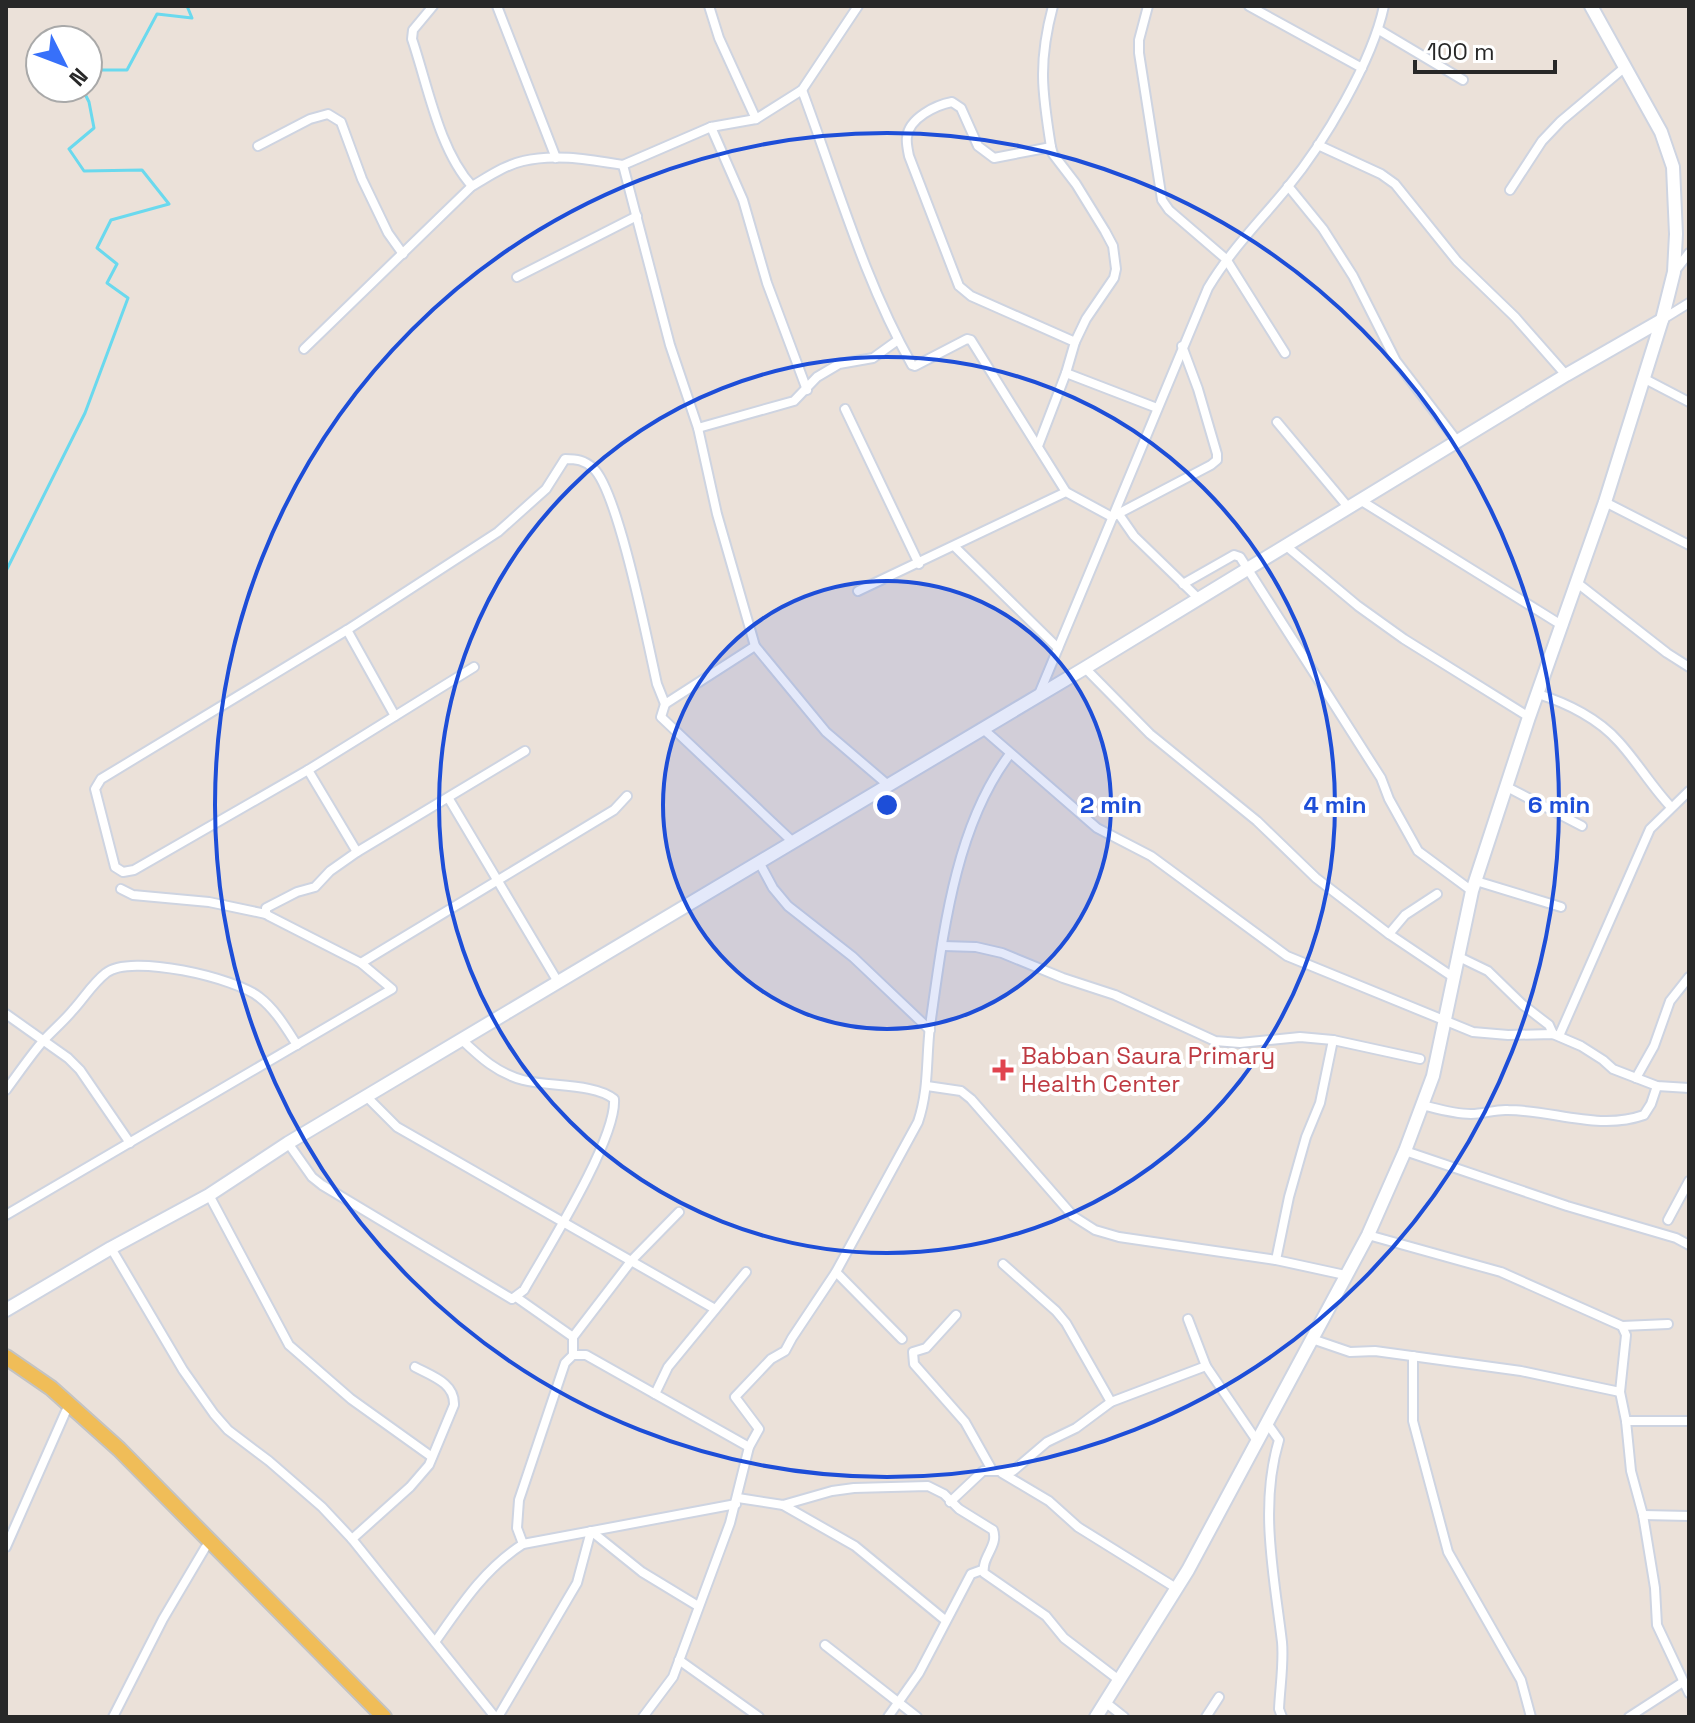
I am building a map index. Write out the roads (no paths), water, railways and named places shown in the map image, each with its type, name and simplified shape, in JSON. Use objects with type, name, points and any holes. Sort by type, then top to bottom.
[{"type":"main road","points":[[6,1357],[51,1388],[119,1449],[384,1717]]},
{"type":"main road","points":[[6,1366],[66,1411],[374,1717]]},
{"type":"street","points":[[433,6],[413,30],[412,39],[433,108],[459,172],[472,186]]},
{"type":"street","points":[[497,6],[556,158]]},
{"type":"street","points":[[709,6],[719,38],[756,119]]},
{"type":"street","points":[[304,349],[472,186],[523,161],[556,158],[623,165],[711,127],[756,119],[802,90],[858,6]]},
{"type":"street","points":[[1038,446],[1075,342],[1086,319],[1114,278],[1115,258],[1105,231],[1051,147],[1041,66],[1053,6]]},
{"type":"street","points":[[1148,6],[1139,40],[1139,53],[1162,200],[1169,210],[1226,259],[1285,353]]},
{"type":"street","points":[[1249,6],[1362,68]]},
{"type":"street","points":[[1038,696],[1208,288],[1226,259],[1288,186],[1318,145],[1362,68],[1379,30],[1384,6]]},
{"type":"street","points":[[1096,1717],[1176,1588],[1267,1423],[1368,1235],[1405,1151],[1433,1076],[1456,955],[1474,886],[1645,379],[1674,272],[1673,167],[1661,132],[1591,6]]},
{"type":"street","points":[[1379,30],[1463,80]]},
{"type":"street","points":[[1510,190],[1542,141],[1624,68]]},
{"type":"street","points":[[802,90],[868,269],[898,340],[913,366],[967,339],[971,340],[1066,492],[1115,515],[1198,598]]},
{"type":"street","points":[[1051,147],[994,158],[978,146],[961,108],[952,102],[925,114],[913,124],[906,136],[909,156],[959,286],[971,296],[1075,342]]},
{"type":"street","points":[[258,146],[310,119],[328,114],[341,122],[362,179],[388,233],[403,254]]},
{"type":"street","points":[[711,127],[743,200],[767,283],[807,390]]},
{"type":"street","points":[[1318,145],[1381,174],[1395,184],[1457,261],[1515,317],[1566,375]]},
{"type":"street","points":[[623,165],[670,345],[698,428],[717,514],[755,646],[826,732],[888,785]]},
{"type":"street","points":[[1288,186],[1323,229],[1353,276],[1396,361],[1457,441]]},
{"type":"street","points":[[517,277],[637,216]]},
{"type":"street","points":[[1674,272],[1689,253]]},
{"type":"street","points":[[6,1310],[209,1195],[288,1143],[1085,668],[1689,303]]},
{"type":"street","points":[[698,428],[794,401],[817,377],[839,364],[873,358],[898,340]]},
{"type":"street","points":[[1115,515],[1217,460],[1198,389],[1182,346]]},
{"type":"street","points":[[1066,373],[1157,408]]},
{"type":"street","points":[[1645,379],[1689,402]]},
{"type":"street","points":[[845,409],[919,564]]},
{"type":"street","points":[[1277,422],[1348,507]]},
{"type":"street","points":[[474,667],[308,770],[134,870],[123,872],[115,867],[95,789],[101,779],[347,630],[498,532],[546,489],[565,459],[580,459],[595,469],[612,502],[657,684],[665,704]]},
{"type":"street","points":[[858,591],[1066,492]]},
{"type":"street","points":[[1360,500],[1563,626]]},
{"type":"street","points":[[1605,502],[1689,545]]},
{"type":"street","points":[[1285,545],[1358,606],[1404,639],[1529,717]]},
{"type":"street","points":[[955,547],[1058,648]]},
{"type":"street","points":[[1183,584],[1234,555],[1240,557],[1381,778],[1418,851],[1474,886],[1561,907]]},
{"type":"street","points":[[1576,582],[1689,667]]},
{"type":"street","points":[[347,630],[395,716]]},
{"type":"street","points":[[755,646],[665,704],[661,711],[663,721],[793,842]]},
{"type":"street","points":[[1085,668],[1150,734],[1257,821],[1316,878],[1389,934],[1453,977]]},
{"type":"street","points":[[1538,694],[1564,702],[1618,741],[1671,807]]},
{"type":"street","points":[[983,729],[1097,828],[1151,856],[1287,956],[1473,1032],[1556,1035]]},
{"type":"street","points":[[266,914],[268,904],[315,887],[330,871],[357,852],[525,751]]},
{"type":"street","points":[[643,1717],[665,1689],[679,1660],[737,1501],[749,1447],[759,1429],[735,1397],[771,1359],[785,1351],[836,1272],[918,1122],[927,1086],[930,1030],[943,946],[971,822],[990,781],[1010,754]]},
{"type":"street","points":[[308,770],[357,852]]},
{"type":"street","points":[[1507,787],[1582,826]]},
{"type":"street","points":[[1556,1035],[1650,829],[1689,791]]},
{"type":"street","points":[[361,963],[614,810],[627,796]]},
{"type":"street","points":[[449,799],[558,982]]},
{"type":"street","points":[[759,862],[788,906],[853,957],[930,1030]]},
{"type":"street","points":[[6,1215],[392,989],[361,963],[266,914],[209,902],[133,895],[121,889]]},
{"type":"street","points":[[1389,934],[1405,915],[1437,894]]},
{"type":"street","points":[[943,946],[976,947],[1002,953],[1115,995],[1215,1041],[1240,1043],[1300,1037],[1333,1040],[1420,1059]]},
{"type":"street","points":[[1456,955],[1488,971],[1549,1025],[1556,1035],[1603,1060],[1613,1069],[1657,1086],[1684,1088],[1689,1096]]},
{"type":"street","points":[[6,1090],[44,1040],[106,973],[123,966],[157,967],[200,974],[246,988],[261,998],[297,1045]]},
{"type":"street","points":[[1636,1078],[1654,1046],[1670,1001],[1689,977]]},
{"type":"street","points":[[6,1014],[80,1070],[130,1143]]},
{"type":"street","points":[[288,1143],[312,1177],[322,1185],[490,1287],[512,1299],[516,1297],[524,1290],[563,1223],[610,1129],[614,1099],[603,1092],[525,1081],[503,1073],[487,1064],[461,1039]]},
{"type":"street","points":[[1276,1260],[1289,1197],[1306,1137],[1320,1103],[1333,1040]]},
{"type":"street","points":[[927,1086],[961,1091],[971,1099],[1073,1216],[1095,1230],[1119,1237],[1276,1260],[1345,1275]]},
{"type":"street","points":[[1422,1105],[1457,1113],[1506,1109],[1578,1120],[1620,1120],[1644,1115],[1657,1086]]},
{"type":"street","points":[[366,1096],[397,1127],[715,1309]]},
{"type":"street","points":[[1405,1151],[1567,1206],[1676,1238],[1689,1245]]},
{"type":"street","points":[[1668,1220],[1689,1181]]},
{"type":"street","points":[[209,1195],[289,1345],[351,1399],[432,1457]]},
{"type":"street","points":[[523,1544],[517,1528],[519,1500],[565,1363],[573,1355],[573,1337],[632,1260],[679,1212]]},
{"type":"street","points":[[1368,1235],[1501,1272],[1622,1326],[1668,1324]]},
{"type":"street","points":[[111,1248],[183,1370],[214,1414],[228,1430],[322,1507],[352,1539],[497,1717],[577,1583],[591,1531]]},
{"type":"street","points":[[1003,1264],[1066,1323],[1111,1402]]},
{"type":"street","points":[[655,1394],[668,1367],[746,1272]]},
{"type":"street","points":[[836,1272],[902,1339]]},
{"type":"street","points":[[516,1297],[573,1337]]},
{"type":"street","points":[[956,1315],[926,1348],[913,1352],[914,1364],[965,1422],[997,1472],[1049,1501],[1078,1527],[1176,1588]]},
{"type":"street","points":[[1188,1319],[1206,1366],[1257,1441]]},
{"type":"street","points":[[1622,1326],[1626,1335],[1620,1392],[1631,1471],[1643,1515],[1655,1588],[1657,1625],[1689,1693]]},
{"type":"street","points":[[1312,1339],[1350,1352],[1375,1351],[1521,1371],[1620,1392]]},
{"type":"street","points":[[573,1355],[586,1355],[749,1447]]},
{"type":"street","points":[[1413,1356],[1413,1421],[1443,1539],[1457,1572],[1521,1680],[1530,1717]]},
{"type":"street","points":[[950,1502],[983,1471],[1013,1471],[1047,1442],[1076,1428],[1111,1402],[1206,1366]]},
{"type":"street","points":[[352,1539],[410,1487],[432,1457],[454,1405],[455,1396],[451,1387],[415,1367]]},
{"type":"street","points":[[6,1547],[66,1411]]},
{"type":"street","points":[[1626,1421],[1689,1421]]},
{"type":"street","points":[[1267,1423],[1279,1440],[1268,1512],[1282,1645],[1279,1709],[1282,1717]]},
{"type":"street","points":[[435,1642],[476,1583],[523,1544],[737,1501],[783,1505],[854,1488],[928,1486],[993,1530],[995,1541],[982,1570],[971,1574],[919,1673],[888,1717]]},
{"type":"street","points":[[783,1505],[855,1546],[945,1620]]},
{"type":"street","points":[[1643,1515],[1689,1516]]},
{"type":"street","points":[[591,1531],[642,1572],[698,1606]]},
{"type":"street","points":[[113,1717],[163,1619],[205,1548]]},
{"type":"street","points":[[982,1570],[1046,1616],[1064,1638],[1119,1680]]},
{"type":"street","points":[[825,1645],[917,1717]]},
{"type":"street","points":[[679,1660],[759,1717]]},
{"type":"street","points":[[1629,1717],[1683,1682]]},
{"type":"street","points":[[1206,1717],[1219,1697]]},
{"type":"street","points":[[1105,1702],[1124,1717]]},
{"type":"waterway","points":[[104,70],[127,70],[157,14],[192,18],[187,6]]},
{"type":"waterway","points":[[6,571],[85,413],[128,298],[107,283],[117,264],[97,248],[111,220],[169,204],[142,170],[84,171],[69,149],[94,128],[89,104]]},
{"type":"place","name":"Babban Saura Primary Health Center","points":[[1003,1070]]}]
